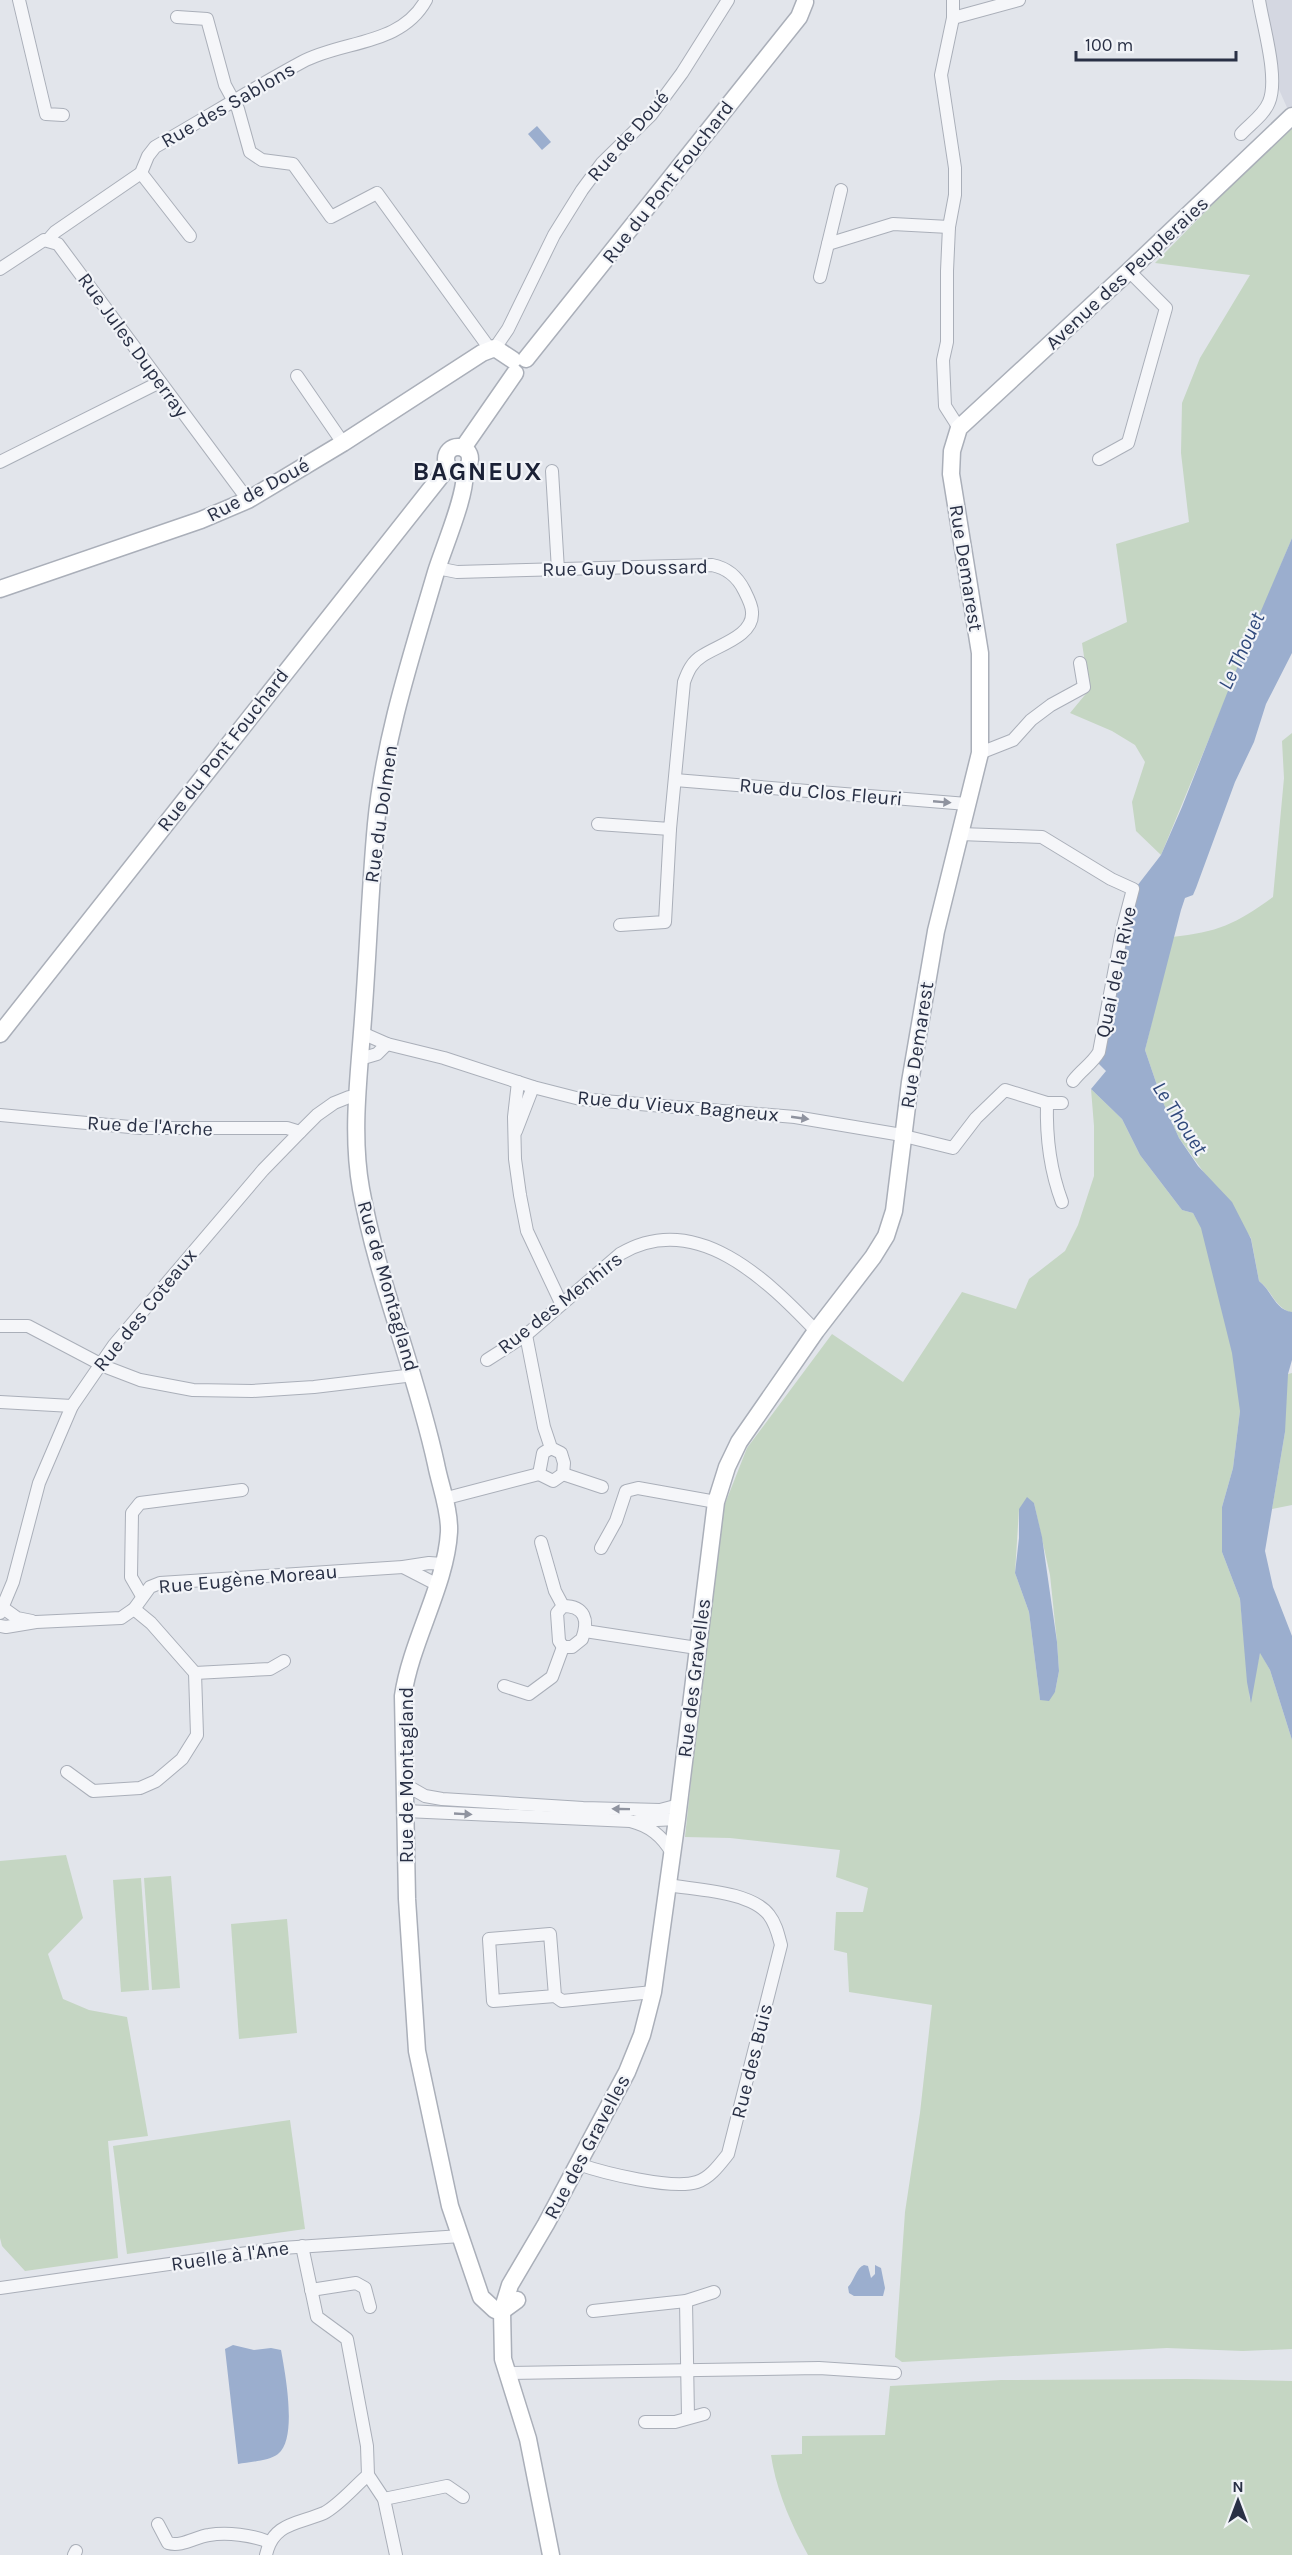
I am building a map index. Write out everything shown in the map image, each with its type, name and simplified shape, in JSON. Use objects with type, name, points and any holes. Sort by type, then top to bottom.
[{"type":"street","points":[[19,0],[46,114],[63,115]]},
{"type":"street","name":"Rue des Sablons","points":[[48,240],[55,232],[141,173],[148,156],[155,147],[305,61],[380,38],[412,18],[426,0]]},
{"type":"street","name":"Rue de Doué","points":[[0,589],[201,520],[248,500],[343,443],[482,353],[495,348],[508,329],[554,236],[582,190],[602,163],[651,115],[669,79],[728,0]]},
{"type":"street","points":[[953,0],[953,18],[941,75],[955,168],[955,195],[950,228],[947,342],[943,360],[945,403],[959,428]]},
{"type":"street","points":[[953,18],[1019,0]]},
{"type":"street","points":[[1241,134],[1265,110],[1270,100],[1270,60],[1259,0]]},
{"type":"street","name":"Rue du Pont Fouchard","points":[[463,448],[518,364],[799,17],[809,1]]},
{"type":"street","points":[[177,17],[207,19],[225,86],[238,109],[250,152],[262,160],[294,165],[331,217],[377,193],[487,345],[518,364]]},
{"type":"street","name":"Avenue des Peupleraies","points":[[959,428],[1129,272],[1292,116]]},
{"type":"street","points":[[141,173],[190,236]]},
{"type":"street","points":[[820,277],[841,190]]},
{"type":"street","points":[[828,243],[893,224],[950,228]]},
{"type":"street","points":[[0,269],[39,242],[48,240]]},
{"type":"street","name":"Rue Jules Duperray","points":[[48,240],[61,247],[248,500]]},
{"type":"street","points":[[1098,459],[1128,443],[1166,308],[1129,272]]},
{"type":"street","points":[[297,376],[343,443]]},
{"type":"street","points":[[0,462],[160,382]]},
{"type":"street","name":"Rue Demarest","points":[[902,1136],[936,931],[980,753],[980,653],[951,474],[952,451],[959,428]]},
{"type":"street","name":"Rue du Dolmen","points":[[356,1096],[371,880],[382,771],[437,568],[461,501],[466,480],[456,468],[470,460],[469,453],[463,448]]},
{"type":"street","name":"Rue du Pont Fouchard","points":[[0,1034],[456,468]]},
{"type":"street","points":[[552,471],[558,570]]},
{"type":"street","name":"Rue Guy Doussard","points":[[437,568],[456,572],[712,565],[730,571],[742,585],[753,611],[751,623],[741,634],[702,656],[688,670],[684,682],[670,829],[665,922],[620,926]]},
{"type":"street","points":[[980,753],[1013,740],[1031,720],[1051,705],[1084,687],[1080,663]]},
{"type":"street","name":"Rue du Clos Fleuri","points":[[675,780],[967,804]]},
{"type":"street","points":[[598,824],[670,829]]},
{"type":"street","name":"Quai de la Rive","points":[[960,834],[1042,837],[1111,879],[1133,889],[1122,931],[1099,1052],[1091,1065],[1073,1080]]},
{"type":"street","name":"Rue du Vieux Bagneux","points":[[362,1033],[387,1044],[444,1058],[533,1087],[590,1100],[795,1117],[902,1136],[953,1148],[976,1118],[1005,1090],[1047,1103]]},
{"type":"street","points":[[360,1059],[377,1054],[387,1044]]},
{"type":"street","points":[[518,1082],[514,1117],[515,1159],[527,1231],[561,1303]]},
{"type":"street","points":[[516,1132],[533,1087]]},
{"type":"street","name":"Rue des Coteaux","points":[[2,1611],[13,1582],[39,1483],[72,1406],[120,1335],[263,1170],[300,1132],[317,1115],[334,1103],[349,1096],[356,1096]]},
{"type":"street","name":"Rue de Montagland","points":[[356,1096],[357,1158],[362,1192],[382,1272],[414,1375],[449,1530],[443,1564],[406,1673],[403,1696],[404,1799],[417,2051],[437,2154],[450,2206],[481,2297],[495,2310],[506,2305]]},
{"type":"street","points":[[1062,1103],[1047,1103],[1048,1151],[1053,1180],[1062,1202]]},
{"type":"street","name":"Rue de l'Arche","points":[[0,1115],[141,1128],[287,1128],[300,1132]]},
{"type":"street","name":"Rue des Gravelles","points":[[506,2305],[535,2244],[627,2072],[642,2035],[653,1992],[668,1885],[716,1502],[727,1467],[739,1442],[886,1236],[894,1211],[902,1136]]},
{"type":"street","name":"Rue des Menhirs","points":[[487,1360],[526,1335],[620,1254],[636,1244],[652,1240],[708,1246],[759,1276],[816,1331]]},
{"type":"street","points":[[0,1326],[28,1326],[100,1365],[140,1380],[193,1390],[273,1390],[414,1375]]},
{"type":"street","points":[[526,1335],[544,1427],[550,1448],[561,1453],[564,1463],[563,1474]]},
{"type":"street","points":[[0,1402],[72,1406]]},
{"type":"street","points":[[539,1474],[543,1453],[550,1448]]},
{"type":"street","points":[[443,1499],[539,1474],[552,1481],[563,1474]]},
{"type":"street","points":[[563,1474],[602,1487]]},
{"type":"street","points":[[601,1548],[616,1521],[626,1491],[638,1488],[716,1502]]},
{"type":"street","points":[[142,1596],[131,1577],[132,1513],[140,1503],[242,1490]]},
{"type":"street","points":[[541,1542],[555,1592],[563,1606]]},
{"type":"street","name":"Rue Eugène Moreau","points":[[0,1626],[121,1618],[134,1609],[150,1587],[160,1583],[403,1568],[429,1563],[443,1564]]},
{"type":"street","name":"Rue Eugène Moreau","points":[[403,1568],[436,1584]]},
{"type":"street","points":[[563,1606],[574,1606],[585,1620],[585,1631],[582,1639],[572,1647],[563,1647],[559,1641],[557,1613],[563,1606]]},
{"type":"street","points":[[67,1772],[93,1791],[140,1788],[156,1781],[182,1760],[197,1735],[195,1673],[151,1623],[134,1609]]},
{"type":"street","name":"Rue Eugène Moreau","points":[[2,1611],[17,1618],[36,1622]]},
{"type":"street","points":[[585,1631],[697,1648]]},
{"type":"street","points":[[504,1686],[529,1694],[552,1677],[563,1647]]},
{"type":"street","points":[[195,1673],[270,1669],[284,1661]]},
{"type":"street","points":[[404,1799],[442,1799],[678,1812]]},
{"type":"street","points":[[404,1799],[630,1821],[645,1825],[664,1840],[672,1853]]},
{"type":"street","points":[[630,1821],[678,1812]]},
{"type":"street","name":"Rue des Buis","points":[[578,2164],[598,2171],[679,2185],[699,2182],[716,2169],[728,2154],[781,1945],[776,1926],[768,1913],[747,1898],[668,1885]]},
{"type":"street","points":[[555,1996],[550,1934],[489,1939],[493,2001],[555,1996],[562,2001],[653,1992]]},
{"type":"street","name":"Ruelle à l'Ane","points":[[0,2288],[302,2246],[463,2242]]},
{"type":"street","points":[[302,2246],[317,2317],[347,2339],[367,2446],[368,2475],[378,2486],[384,2499],[396,2555]]},
{"type":"street","points":[[311,2290],[356,2283],[365,2288],[370,2307]]},
{"type":"street","points":[[593,2311],[686,2301],[714,2292]]},
{"type":"street","points":[[686,2301],[688,2417]]},
{"type":"street","points":[[506,2305],[501,2348],[531,2450],[551,2555]]},
{"type":"street","points":[[509,2373],[819,2368],[895,2373]]},
{"type":"street","points":[[645,2422],[675,2422],[704,2414]]},
{"type":"street","points":[[266,2555],[268,2542],[295,2522],[325,2512],[368,2475]]},
{"type":"street","points":[[384,2499],[447,2486],[463,2497]]},
{"type":"street","points":[[158,2524],[168,2543],[175,2545],[210,2534],[255,2536],[268,2542]]},
{"type":"shaded area","points":[[1261,0],[1292,0],[1292,119],[1274,78]]},
{"type":"green space","points":[[1292,123],[1292,538],[1161,855],[1136,831],[1132,802],[1145,762],[1135,745],[1112,731],[1070,713],[1089,690],[1082,643],[1127,622],[1116,544],[1189,522],[1181,453],[1182,403],[1200,358],[1250,275],[1155,263]]},
{"type":"green space","points":[[1292,733],[1291,1313],[1276,1302],[1259,1281],[1251,1238],[1179,1138],[1162,1100],[1145,1050],[1172,937],[1226,925],[1248,914],[1273,897],[1284,778],[1282,741]]},
{"type":"green space","points":[[1091,1089],[1122,1119],[1140,1155],[1182,1210],[1193,1213],[1288,1374],[1292,1373],[1292,1505],[1272,1509],[1285,1432],[1240,1411],[1233,1468],[1222,1507],[1222,1552],[1240,1599],[1250,1700],[1260,1652],[1270,1670],[1292,1740],[1292,2349],[1243,2351],[1167,2348],[902,2362],[895,2357],[905,2212],[920,2113],[932,2005],[849,1992],[847,1953],[834,1950],[836,1912],[863,1912],[868,1888],[836,1877],[840,1850],[730,1838],[685,1837],[719,1519],[747,1448],[832,1334],[903,1382],[962,1292],[1016,1309],[1029,1279],[1065,1251],[1078,1225],[1094,1176]],"holes":[[[1034,1503],[1050,1575],[1059,1671],[1055,1692],[1040,1700],[1029,1612],[1015,1573],[1019,1509]]]},
{"type":"green space","points":[[66,1855],[83,1918],[48,1954],[63,1999],[89,2010],[127,2017],[148,2136],[108,2141],[118,2258],[25,2271],[2,2246],[0,2238],[0,1861]]},
{"type":"green space","points":[[171,1876],[180,1988],[152,1990],[144,1878]]},
{"type":"green space","points":[[141,1878],[149,1990],[121,1992],[113,1880]]},
{"type":"green space","points":[[287,1919],[297,2033],[239,2039],[231,1924]]},
{"type":"green space","points":[[290,2120],[305,2229],[127,2254],[113,2146]]},
{"type":"green space","points":[[1001,2380],[1292,2381],[1292,2555],[808,2555],[785,2506],[773,2468],[771,2455],[802,2454],[802,2436],[885,2435],[890,2386]]},
{"type":"water","points":[[537,126],[551,142],[542,150],[528,134]]},
{"type":"water","points":[[1292,538],[1292,653],[1266,704],[1254,742],[1235,782],[1193,895],[1185,898],[1145,1050],[1162,1100],[1179,1138],[1198,1166],[1232,1202],[1251,1239],[1259,1281],[1282,1308],[1292,1312],[1292,1360],[1288,1374],[1285,1432],[1265,1551],[1273,1587],[1292,1636],[1292,1740],[1270,1670],[1260,1653],[1251,1703],[1240,1599],[1222,1552],[1222,1507],[1233,1468],[1240,1411],[1232,1353],[1201,1228],[1193,1213],[1182,1210],[1140,1155],[1122,1119],[1091,1089],[1106,1071],[1099,1064],[1137,886],[1161,855]]},
{"type":"water","points":[[1027,1497],[1034,1503],[1042,1537],[1057,1642],[1059,1671],[1055,1692],[1049,1701],[1040,1700],[1029,1612],[1015,1573],[1019,1538],[1019,1509]]},
{"type":"water","points":[[864,2265],[868,2266],[871,2278],[875,2274],[875,2265],[881,2268],[885,2288],[883,2296],[854,2296],[849,2293],[848,2287]]},
{"type":"water","points":[[233,2345],[254,2350],[271,2348],[281,2350],[289,2420],[284,2446],[278,2454],[264,2460],[238,2464],[225,2349]]},
{"type":"district","name":"BAGNEUX","points":[[478,471]]},
{"type":"water label","name":"Le Thouet","points":[[1241,651]]},
{"type":"water label","name":"Le Thouet","points":[[1180,1118]]}]
